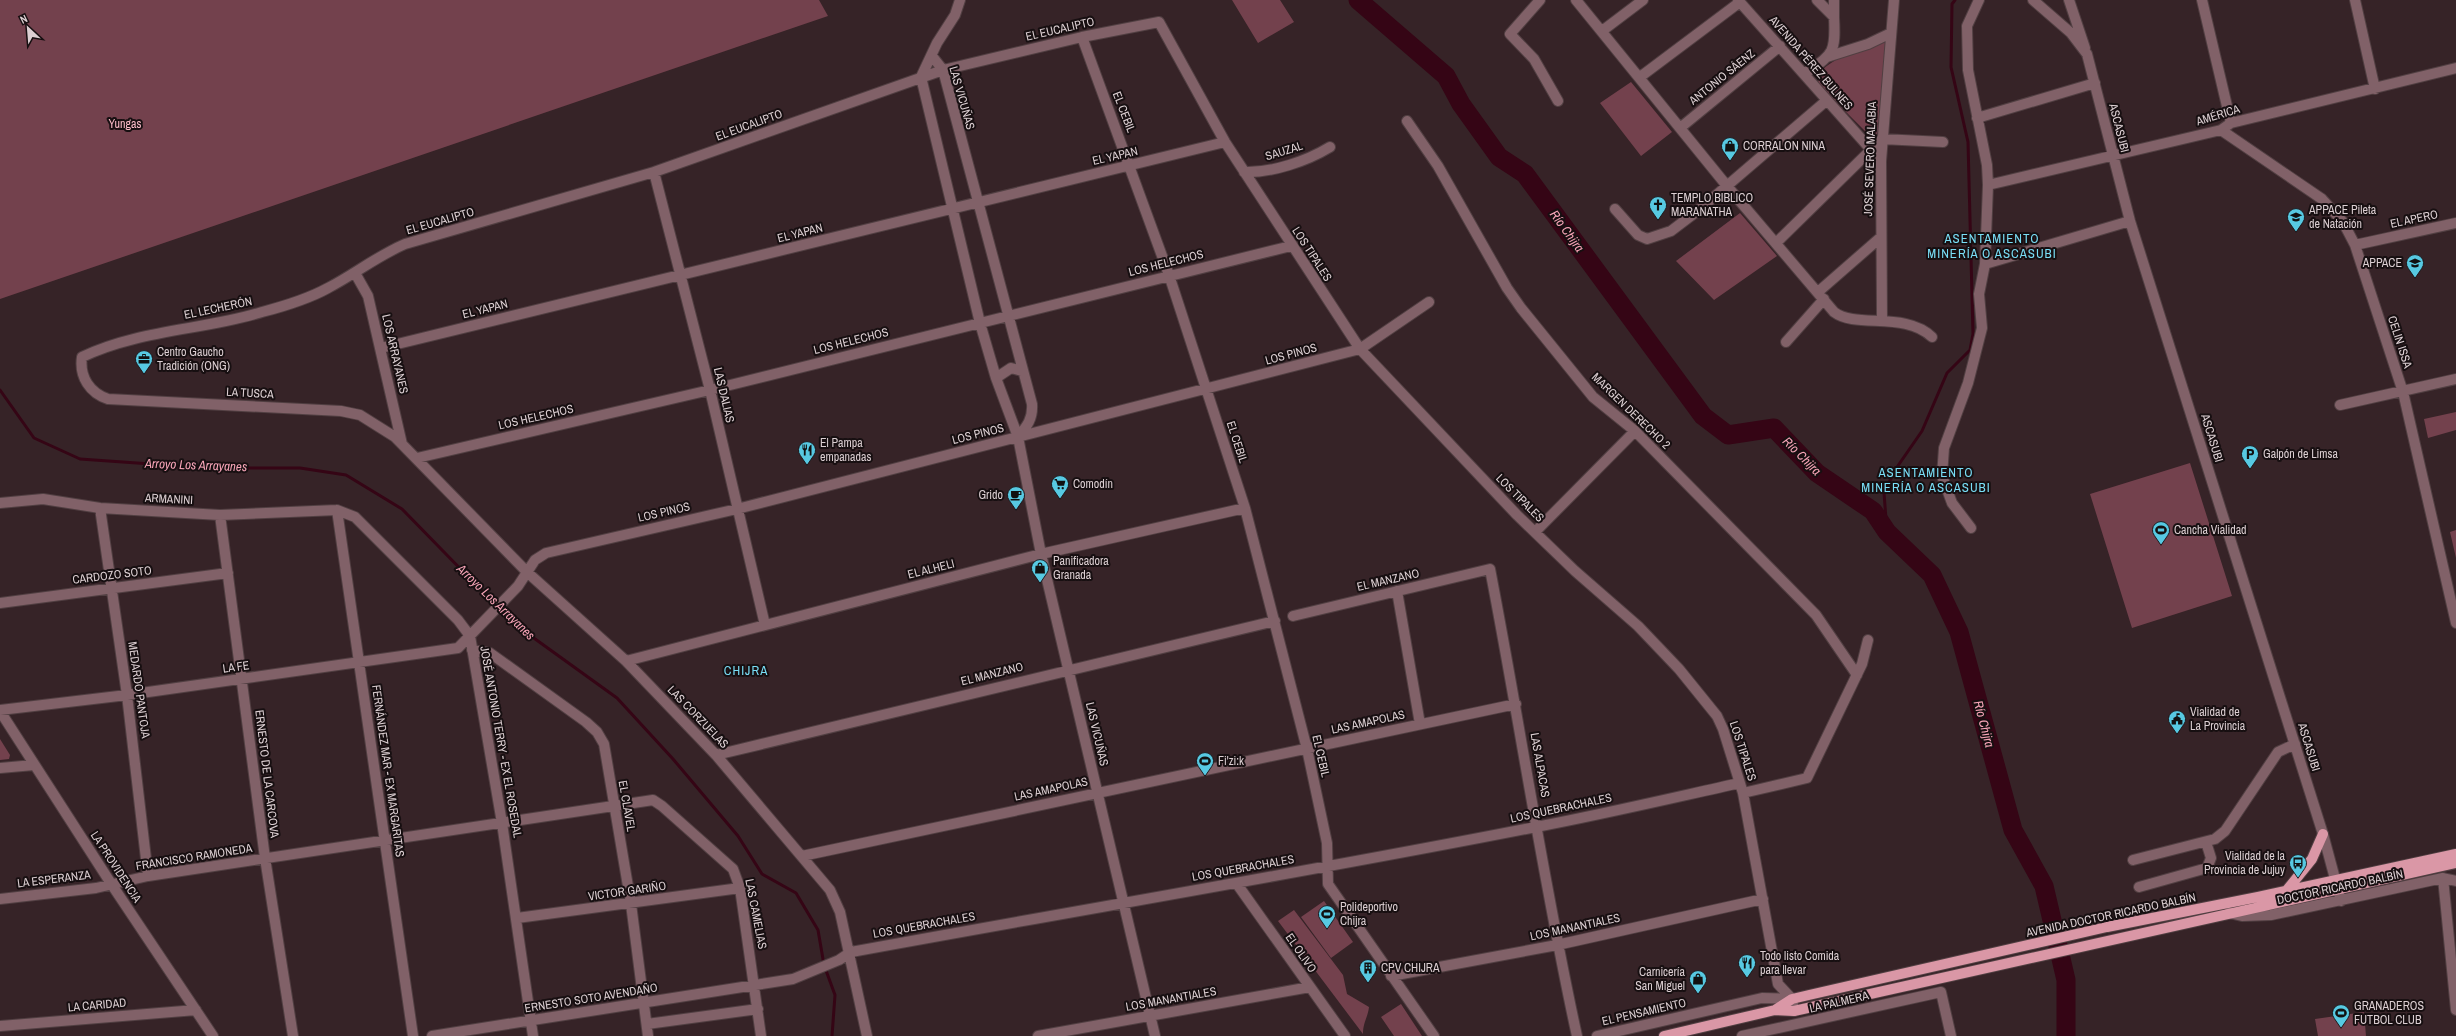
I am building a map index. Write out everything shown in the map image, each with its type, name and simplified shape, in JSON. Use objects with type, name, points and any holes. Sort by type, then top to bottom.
[{"type":"main road","points":[[2287,890],[2312,859],[2323,834]]},
{"type":"main road","name":"AVENIDA DOCTOR RICARDO BALBÍN","points":[[1775,1010],[1794,1012],[2229,913],[2456,854]]},
{"type":"main road","name":"AVENIDA DOCTOR RICARDO BALBÍN","points":[[1664,1036],[1693,1033],[1775,1010],[1792,999],[2107,927],[2287,890],[2337,884],[2456,863]]},
{"type":"street","points":[[921,77],[937,43],[955,15],[960,0]]},
{"type":"street","points":[[1540,0],[1510,34],[1534,58],[1558,101]]},
{"type":"street","points":[[1576,0],[1727,186],[1842,318],[1882,320],[1925,329],[1932,337]]},
{"type":"street","points":[[1602,31],[1643,0]]},
{"type":"street","points":[[1817,0],[1834,17]]},
{"type":"street","points":[[1827,58],[1834,47],[1834,0]]},
{"type":"street","name":"JOSÉ SEVERO MALABIA","points":[[1882,320],[1881,161],[1894,0]]},
{"type":"street","points":[[1971,528],[1952,503],[1942,476],[1944,448],[1958,414],[1976,358],[1982,328],[1979,294],[1985,264],[1988,185],[1987,165],[1968,70],[1968,26],[1979,0]]},
{"type":"street","name":"ASCASUBI","points":[[2033,0],[2071,33],[2087,54],[2130,221],[2323,834],[2341,901]]},
{"type":"street","points":[[2069,0],[2087,54]]},
{"type":"street","points":[[2202,0],[2231,123]]},
{"type":"street","points":[[2355,0],[2375,88]]},
{"type":"street","points":[[1640,77],[1739,1]]},
{"type":"street","name":"AVENIDA PÉREZ BULNES","points":[[1739,1],[1780,46],[1826,101],[1881,161]]},
{"type":"street","name":"EL EUCALIPTO","points":[[355,273],[385,253],[405,244],[654,172],[943,70],[1082,37],[1159,22]]},
{"type":"street","name":"LOS TIPALES","points":[[1159,22],[1225,142],[1291,246],[1360,349],[1535,532],[1575,571],[1638,626],[1706,701],[1723,729],[1741,788],[1778,984],[1792,999]]},
{"type":"street","points":[[1804,74],[1827,58],[1868,44],[1891,33]]},
{"type":"street","name":"EL CEBIL","points":[[1082,37],[1169,275],[1245,508],[1307,748],[1327,843],[1328,884],[1434,1036]]},
{"type":"street","name":"ANTONIO SÁENZ","points":[[1680,128],[1780,46]]},
{"type":"street","name":"LAS VICUÑAS","points":[[932,56],[943,70],[1033,415],[1029,424],[1018,437]]},
{"type":"street","name":"AMÉRICA","points":[[1988,185],[2112,154],[2220,130],[2231,123],[2456,68]]},
{"type":"street","name":"LAS VICUÑAS","points":[[921,77],[980,323],[996,378],[1018,437],[1041,554],[1155,1036]]},
{"type":"street","points":[[1977,118],[2095,83]]},
{"type":"street","points":[[1615,209],[1638,235],[1647,238],[1671,231],[1727,186],[1826,101]]},
{"type":"street","name":"MARGEN DERECHO 2","points":[[1408,121],[1438,166],[1507,288],[1521,308],[1593,397],[1634,430],[1816,615],[1857,675]]},
{"type":"street","name":"CELIN ISSA","points":[[2220,130],[2322,199],[2343,222],[2354,245],[2403,392],[2456,623]]},
{"type":"street","points":[[1776,244],[1882,139],[1943,142]]},
{"type":"street","name":"EL YAPAN","points":[[381,348],[682,276],[952,208],[1225,142]]},
{"type":"street","name":"SAUZAL","points":[[1244,172],[1258,173],[1316,156],[1330,147]]},
{"type":"street","name":"LAS DALIAS","points":[[654,172],[682,276],[710,390],[765,625]]},
{"type":"street","points":[[1985,264],[2130,221]]},
{"type":"street","name":"EL APERO","points":[[2354,245],[2456,223]]},
{"type":"street","points":[[1786,342],[1821,295],[1881,238]]},
{"type":"street","name":"LOS HELECHOS","points":[[417,458],[710,390],[1169,275],[1291,246]]},
{"type":"street","name":"LOS ARRAYANES","points":[[355,273],[368,296],[402,444]]},
{"type":"street","name":"EL LECHERÓN","points":[[82,357],[94,351],[144,337],[260,313],[310,297],[355,273]]},
{"type":"street","name":"LOS PINOS","points":[[491,615],[518,586],[535,560],[546,553],[737,509],[1206,390],[1360,349],[1429,302]]},
{"type":"street","name":"LA TUSCA","points":[[82,357],[80,369],[90,389],[98,396],[108,399],[341,411],[360,415],[402,444],[426,467]]},
{"type":"street","points":[[996,378],[1011,368],[1022,371]]},
{"type":"street","points":[[2340,405],[2456,379]]},
{"type":"street","points":[[1535,532],[1634,430]]},
{"type":"street","name":"LAS CORZUELAS","points":[[426,467],[527,572],[626,660],[716,755],[830,890],[840,912],[851,952],[867,1036]]},
{"type":"street","name":"ARMANINI","points":[[0,503],[43,499],[100,508],[220,515],[337,510]]},
{"type":"street","name":"MEDARDO PANTOJA","points":[[100,508],[127,695],[148,876]]},
{"type":"street","name":"EL ALHELI","points":[[626,660],[1041,554],[1245,508]]},
{"type":"street","name":"JOSÉ ANTONIO TERRY - EX EL ROSEDAL","points":[[337,510],[355,518],[458,620],[470,636],[502,823],[533,1036]]},
{"type":"street","name":"FERNÁNDEZ MAR - EX MARGARITAS","points":[[337,510],[413,1036]]},
{"type":"street","name":"ERNESTO DE LA CARCOVA","points":[[220,515],[265,858],[293,1036]]},
{"type":"street","name":"EL MANZANO","points":[[1293,616],[1490,569]]},
{"type":"street","name":"LAS ALPACAS","points":[[1490,569],[1538,827],[1557,945],[1577,1036]]},
{"type":"street","name":"CARDOZO SOTO","points":[[0,603],[228,573]]},
{"type":"street","points":[[1397,591],[1420,724]]},
{"type":"street","name":"LA FE","points":[[0,711],[127,695],[458,648],[491,615]]},
{"type":"street","name":"EL MANZANO","points":[[716,755],[1068,669],[1275,621]]},
{"type":"street","points":[[1857,675],[1868,640]]},
{"type":"street","name":"EL CLAVEL","points":[[472,650],[490,652],[597,732],[604,744],[630,904],[648,1036]]},
{"type":"street","name":"LOS QUEBRACHALES","points":[[755,986],[793,980],[839,960],[851,952],[1124,902],[1237,884],[1741,788],[1807,778],[1857,675]]},
{"type":"street","name":"LAS AMAPOLAS","points":[[802,856],[1516,704]]},
{"type":"street","name":"LA PROVIDENCIA","points":[[0,711],[112,885],[213,1036]]},
{"type":"street","points":[[2133,860],[2215,839],[2225,831],[2278,752],[2294,744]]},
{"type":"street","points":[[0,768],[34,764]]},
{"type":"street","name":"LAS CAMELIAS","points":[[614,806],[653,800],[662,806],[733,869],[740,888],[761,1036]]},
{"type":"street","name":"FRANCISCO RAMONEDA","points":[[112,885],[148,876],[614,806]]},
{"type":"street","points":[[2139,887],[2207,868],[2211,858],[2206,842]]},
{"type":"street","points":[[2443,878],[2456,1010]]},
{"type":"street","name":"DOCTOR RICARDO BALBÍN","points":[[2229,913],[2242,916],[2262,916],[2341,901],[2443,878],[2456,881]]},
{"type":"street","name":"EL OLIVO","points":[[1237,884],[1345,1036]]},
{"type":"street","name":"LA ESPERANZA","points":[[0,898],[112,885]]},
{"type":"street","name":"VICTOR GARIÑO","points":[[516,918],[630,904],[740,888]]},
{"type":"street","name":"LOS MANANTIALES","points":[[1391,976],[1557,945],[1763,899]]},
{"type":"street","name":"ERNESTO SOTO AVENDAÑO","points":[[432,1036],[755,986]]},
{"type":"street","name":"LOS MANANTIALES","points":[[1038,1036],[1310,987]]},
{"type":"street","name":"LA PALMERA","points":[[1742,1036],[1941,992],[1951,1036]]},
{"type":"street","name":"EL PENSAMIENTO","points":[[1597,1036],[1762,998],[1792,999]]},
{"type":"street","points":[[1792,999],[1794,1012]]},
{"type":"street","points":[[647,1024],[758,1009]]},
{"type":"street","name":"LA CARIDAD","points":[[0,1026],[196,1010]]},
{"type":"green space","name":"Yungas","points":[[0,0],[819,0],[828,16],[0,299]]},
{"type":"green space","points":[[1232,0],[1280,0],[1294,22],[1258,43]]},
{"type":"green space","points":[[1884,38],[1887,43],[1880,131],[1874,137],[1870,136],[1819,85],[1818,77],[1825,67],[1832,62]]},
{"type":"green space","points":[[1631,82],[1672,132],[1641,156],[1600,103]]},
{"type":"green space","points":[[1740,213],[1777,256],[1714,300],[1676,261]]},
{"type":"green space","points":[[2456,412],[2456,430],[2428,438],[2424,419]]},
{"type":"green space","name":"Cancha Vialidad","points":[[2190,463],[2232,596],[2132,628],[2090,494]]},
{"type":"green space","points":[[2456,530],[2456,558],[2450,532]]},
{"type":"green space","points":[[0,739],[10,755],[9,759],[0,760]]},
{"type":"green space","name":"Polideportivo Chijra","points":[[1324,901],[1353,942],[1331,958],[1301,917]]},
{"type":"green space","points":[[1294,910],[1343,975],[1347,994],[1369,1007],[1363,1034],[1278,921]]},
{"type":"green space","points":[[1401,1004],[1422,1036],[1394,1036],[1381,1017]]},
{"type":"green space","name":"GRANADEROS FUTBOL CLUB","points":[[2364,1012],[2366,1036],[2318,1036],[2315,1019]]},
{"type":"waterway","name":"Río Chijra","points":[[1358,0],[1446,76],[1461,104],[1499,157],[1525,174],[1703,416],[1728,435],[1774,428],[1817,473],[1873,511],[1887,532],[1932,575],[1959,632],[2013,830],[2044,886],[2066,980],[2066,1036]]},
{"type":"waterway","points":[[1887,532],[1884,493],[1895,470],[1922,431],[1947,373],[1970,350],[1973,334],[1968,142],[1951,67],[1952,4],[1955,0]]},
{"type":"waterway","name":"Arroyo Los Arrayanes","points":[[0,390],[34,438],[80,459],[208,468],[300,468],[346,475],[402,509],[482,591],[531,636],[617,698],[673,759],[738,836],[762,874],[796,893],[818,930],[824,965],[835,995],[832,1036]]},
{"type":"place","name":"CORRALON NINA","points":[[1730,161]]},
{"type":"place","name":"TEMPLO BIBLICO MARANATHA","points":[[1658,220]]},
{"type":"place","name":"APPACE Pileta de Natación","points":[[2296,232]]},
{"type":"place","name":"APPACE","points":[[2415,278]]},
{"type":"place","name":"Centro Gaucho Tradición (ONG)","points":[[144,374]]},
{"type":"place","name":"El Pampa empanadas","points":[[807,465]]},
{"type":"place","name":"Galpón de Limsa","points":[[2250,469]]},
{"type":"place","name":"Comodín","points":[[1060,499]]},
{"type":"place","name":"Grido","points":[[1016,510]]},
{"type":"place","name":"Cancha Vialidad","points":[[2161,545]]},
{"type":"place","name":"Panificadora Granada","points":[[1040,583]]},
{"type":"place","name":"Vialidad de La Provincia","points":[[2177,734]]},
{"type":"place","name":"Fi'zi:k","points":[[1205,776]]},
{"type":"place","name":"Vialidad de la Provincia de Jujuy","points":[[2298,878]]},
{"type":"place","name":"Polideportivo Chijra","points":[[1327,929]]},
{"type":"place","name":"Todo listo Comida para llevar","points":[[1747,978]]},
{"type":"place","name":"CPV CHIJRA","points":[[1368,983]]},
{"type":"place","name":"Carnicería San Miguel","points":[[1698,994]]},
{"type":"place","name":"GRANADEROS FUTBOL CLUB","points":[[2341,1028]]},
{"type":"district","name":"ASENTAMIENTO MINERÍA O ASCASUBI","points":[[1992,246]]},
{"type":"district","name":"ASENTAMIENTO MINERÍA O ASCASUBI","points":[[1926,480]]},
{"type":"district","name":"CHIJRA","points":[[746,670]]}]
